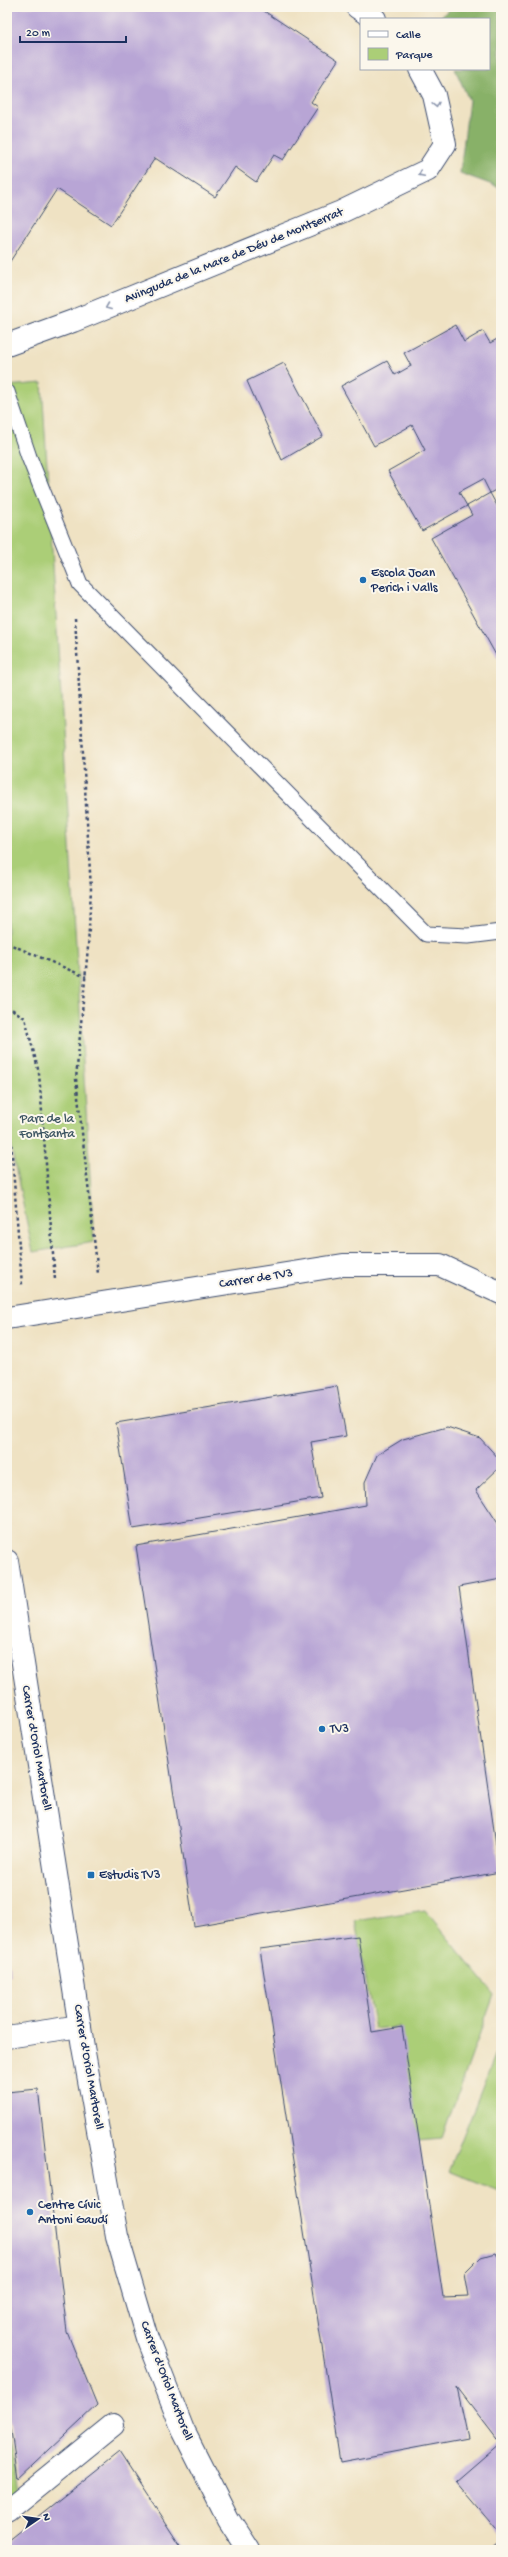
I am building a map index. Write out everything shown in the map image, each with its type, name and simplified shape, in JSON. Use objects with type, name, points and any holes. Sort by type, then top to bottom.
[{"type":"street","points":[[357,7],[374,18]]},
{"type":"street","name":"Avinguda de la Mare de Déu de Montserrat","points":[[7,345],[80,318],[341,212],[428,170],[445,144],[434,95],[421,70]]},
{"type":"street","name":"Carrer de TV3","points":[[16,1317],[343,1265],[440,1265],[501,1293]]},
{"type":"street","name":"Carrer d'Oriol Martorell","points":[[7,1561],[29,1710],[59,1880],[80,2026],[117,2236],[147,2338],[183,2430],[228,2519],[248,2550]]},
{"type":"street","points":[[7,2036],[80,2026]]},
{"type":"street","points":[[7,2511],[113,2425]]},
{"type":"lane","points":[[7,392],[29,457],[80,584],[426,934],[468,936],[501,932]]},
{"type":"path","points":[[80,584],[74,613],[91,889],[86,977],[76,1078],[102,1303]]},
{"type":"path","points":[[7,943],[86,977]]},
{"type":"path","points":[[7,1006],[25,1018],[39,1073],[58,1310]]},
{"type":"path","points":[[7,1090],[16,1317]]},
{"type":"green space","points":[[452,7],[501,7],[501,188],[460,173],[469,100],[455,70],[490,70],[490,18],[439,18]]},
{"type":"green space","name":"Parc de la Fontsanta","points":[[42,383],[94,1242],[33,1252],[7,1128],[7,386]]},
{"type":"green space","points":[[425,1910],[494,1994],[442,2138],[417,2140],[399,2026],[375,2029],[355,1921]]},
{"type":"green space","points":[[500,2043],[501,2044],[501,2192],[449,2171]]},
{"type":"green space","points":[[7,2426],[17,2493],[7,2501]]},
{"type":"building","points":[[7,7],[258,7],[338,60],[311,102],[318,107],[283,160],[274,155],[256,182],[235,167],[215,197],[155,158],[111,225],[57,189],[7,266]]},
{"type":"building","points":[[455,325],[464,342],[483,331],[490,343],[501,337],[501,487],[490,493],[483,479],[459,492],[467,506],[422,531],[388,471],[425,450],[412,425],[374,446],[341,386],[387,361],[395,375],[411,366],[404,353]]},
{"type":"building","points":[[284,363],[323,436],[282,460],[247,381]]},
{"type":"building","points":[[490,493],[501,513],[501,655],[497,657],[431,538],[472,515],[467,506]]},
{"type":"building","points":[[337,1386],[346,1436],[311,1442],[321,1498],[133,1529],[116,1423]]},
{"type":"building","name":"TV3","points":[[447,1427],[480,1438],[501,1461],[501,1466],[476,1490],[501,1528],[501,1579],[459,1587],[500,1872],[194,1926],[136,1546],[366,1505],[365,1482],[377,1455],[403,1439]]},
{"type":"building","points":[[358,1936],[372,2032],[402,2027],[443,2297],[469,2296],[465,2273],[481,2257],[495,2253],[501,2260],[501,2534],[456,2481],[500,2443],[457,2387],[468,2438],[340,2462],[260,1949]]},
{"type":"building","points":[[7,1956],[11,1975],[7,1975]]},
{"type":"building","name":"Centre Cívic Antoni Gaudí","points":[[38,2089],[67,2332],[97,2405],[18,2479],[7,2403],[7,2092]]},
{"type":"building","points":[[119,2452],[183,2550],[7,2550],[7,2541]]},
{"type":"building","points":[[501,2541],[501,2550],[490,2550]]},
{"type":"place","name":"Escola Joan Perich i Valls","points":[[363,580]]},
{"type":"place","name":"TV3","points":[[322,1729]]},
{"type":"place","name":"Estudis TV3","points":[[91,1875]]},
{"type":"place","name":"Centre Cívic Antoni Gaudí","points":[[30,2212]]}]
